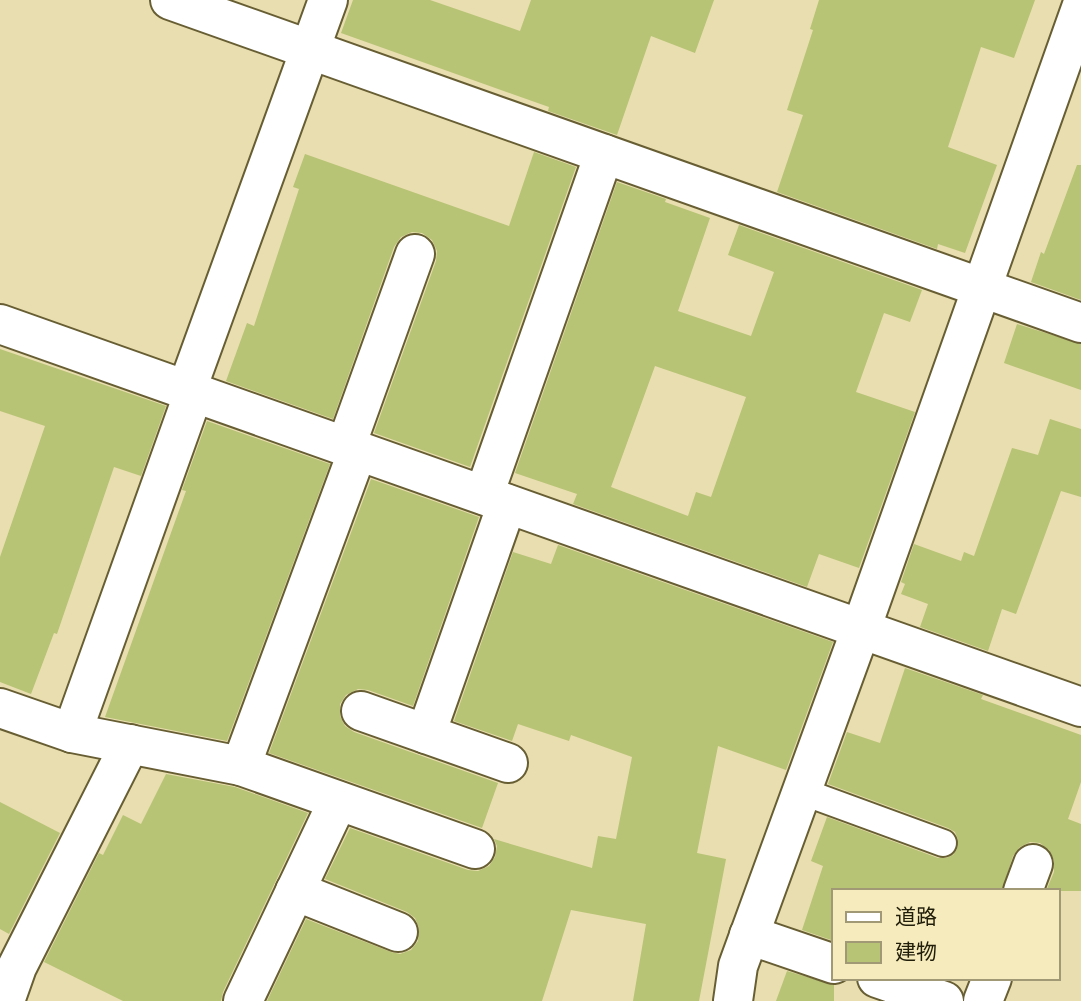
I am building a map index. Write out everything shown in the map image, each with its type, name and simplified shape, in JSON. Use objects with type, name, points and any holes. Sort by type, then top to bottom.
[{"type":"street","points":[[170,0],[1081,323]]},
{"type":"street","points":[[72,733],[328,0]]},
{"type":"street","points":[[733,1001],[738,966],[861,629],[1081,8]]},
{"type":"street","points":[[426,734],[495,499],[604,154]]},
{"type":"street","points":[[241,766],[352,448],[415,254]]},
{"type":"street","points":[[0,324],[1081,707]]},
{"type":"street","points":[[0,708],[72,733],[241,766],[475,849]]},
{"type":"street","points":[[361,711],[508,763]]},
{"type":"street","points":[[13,997],[17,967],[130,744]]},
{"type":"street","points":[[243,1001],[338,801]]},
{"type":"street","points":[[296,891],[398,932]]},
{"type":"street","points":[[749,935],[832,963]]},
{"type":"street","points":[[883,980],[944,1001]]},
{"type":"street","points":[[984,1001],[991,980]]},
{"type":"lane","points":[[801,791],[943,843]]},
{"type":"building","points":[[353,0],[430,0],[520,31],[531,0],[714,0],[695,53],[651,36],[617,135],[548,111],[549,107],[341,33]]},
{"type":"building","points":[[819,0],[1035,0],[1014,58],[981,47],[948,147],[997,165],[965,253],[938,244],[937,249],[777,192],[803,115],[787,110],[813,30],[810,29]]},
{"type":"building","points":[[534,152],[576,167],[470,467],[374,433],[436,261],[437,251],[432,240],[422,233],[412,232],[401,237],[394,247],[333,419],[226,381],[247,323],[254,326],[299,189],[293,187],[305,154],[509,226]]},
{"type":"building","points":[[1077,165],[1081,165],[1081,300],[1031,282]]},
{"type":"building","points":[[617,182],[710,218],[678,311],[751,336],[774,272],[728,255],[739,225],[922,290],[910,322],[884,313],[856,392],[915,412],[859,568],[819,554],[807,587],[573,504],[577,494],[515,473]],"holes":[[[655,366],[746,397],[711,497],[696,492],[688,516],[611,487]]]},
{"type":"building","points":[[1017,324],[1081,344],[1081,390],[1004,363]]},
{"type":"building","points":[[0,349],[166,406],[141,476],[114,467],[57,634],[54,633],[31,694],[0,682],[0,557],[45,426],[0,411]]},
{"type":"building","points":[[1050,419],[1081,429],[1081,497],[1061,491],[1016,614],[1002,609],[988,651],[920,627],[928,604],[901,594],[905,584],[901,582],[914,544],[961,561],[964,552],[974,556],[1012,448],[1038,455]]},
{"type":"building","points":[[207,421],[330,464],[227,741],[105,717],[186,491],[182,490]]},
{"type":"building","points":[[371,479],[479,517],[413,706],[358,689],[346,695],[340,704],[340,716],[345,726],[354,732],[498,783],[482,828],[269,753]]},
{"type":"building","points":[[558,545],[833,642],[786,770],[718,746],[697,853],[726,859],[699,1001],[633,1001],[646,924],[571,910],[542,1001],[267,1001],[306,919],[400,954],[411,950],[418,941],[419,928],[415,918],[407,912],[325,879],[350,828],[468,870],[478,871],[489,866],[495,857],[497,846],[494,839],[592,868],[598,836],[616,839],[632,757],[571,735],[569,741],[518,724],[512,741],[454,721],[513,552],[551,564]]},
{"type":"building","points":[[905,668],[983,695],[981,699],[1081,735],[1081,782],[1068,819],[1081,824],[1081,891],[1047,889],[1054,872],[1054,860],[1049,850],[1040,843],[1030,842],[1020,847],[1013,856],[1003,889],[832,889],[832,940],[802,930],[823,866],[811,861],[827,817],[938,858],[953,855],[957,849],[955,832],[948,828],[828,784],[847,732],[880,743]]},
{"type":"building","points":[[166,774],[235,787],[308,813],[221,1001],[123,1001],[44,962],[99,853],[103,855],[123,815],[141,824]]},
{"type":"building","points":[[0,802],[60,833],[9,934],[0,929]]},
{"type":"building","points":[[787,971],[834,985],[834,1001],[776,1001]]}]
